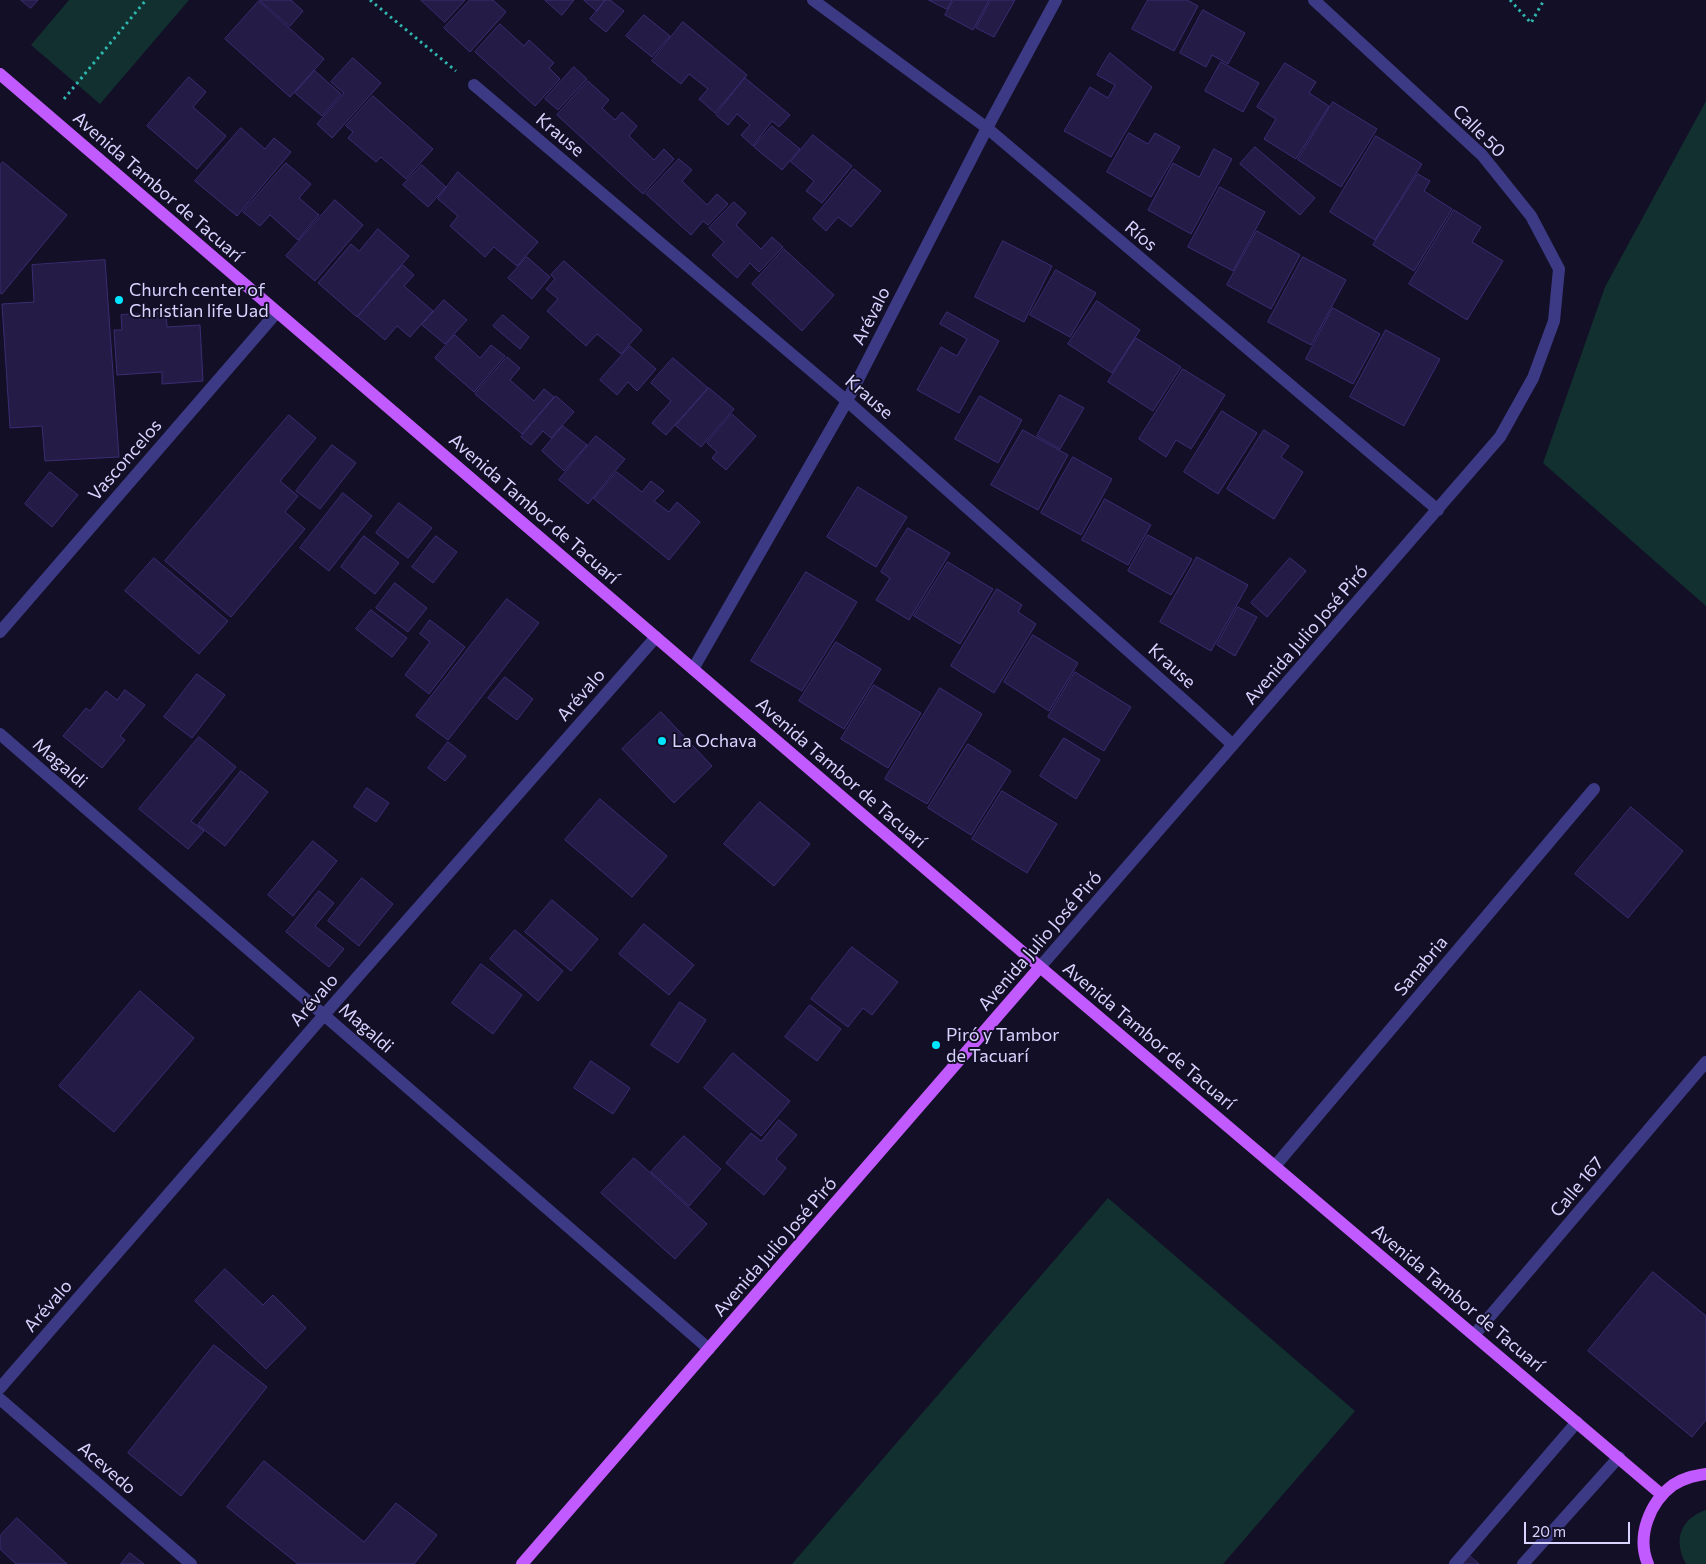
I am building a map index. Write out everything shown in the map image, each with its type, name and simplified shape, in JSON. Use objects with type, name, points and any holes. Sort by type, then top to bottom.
[{"type":"main road","name":"Avenida Tambor de Tacuarí","points":[[0,74],[1040,967],[1662,1495]]},
{"type":"main road","name":"Avenida Julio José Piró","points":[[522,1564],[1040,967]]},
{"type":"main road","points":[[1648,1564],[1645,1557],[1644,1535],[1649,1514],[1662,1495],[1674,1485],[1688,1478],[1706,1474]]},
{"type":"street","name":"Ríos","points":[[813,0],[987,128],[1438,510]]},
{"type":"street","name":"Arévalo","points":[[693,669],[848,401],[987,128],[1056,0]]},
{"type":"street","name":"Calle 50","points":[[1314,0],[1482,154],[1531,216],[1559,269],[1554,321]]},
{"type":"street","name":"Krause","points":[[474,85],[848,401],[1233,745]]},
{"type":"street","name":"Vasconcelos","points":[[0,632],[277,312]]},
{"type":"street","name":"Avenida Julio José Piró","points":[[1040,967],[1500,437],[1533,378],[1554,321]]},
{"type":"street","name":"Arévalo","points":[[0,1388],[656,636]]},
{"type":"street","name":"Magaldi","points":[[0,734],[709,1349]]},
{"type":"street","name":"Sanabria","points":[[1275,1166],[1594,789]]},
{"type":"street","name":"Calle 167","points":[[1474,1335],[1706,1062]]},
{"type":"street","name":"Acevedo","points":[[0,1398],[191,1564]]},
{"type":"street","points":[[1454,1564],[1577,1422]]},
{"type":"street","points":[[1523,1564],[1618,1457]]},
{"type":"path","points":[[50,116],[146,0]]},
{"type":"path","points":[[370,0],[474,85]]},
{"type":"path","points":[[1510,0],[1531,23],[1544,0]]},
{"type":"green space","points":[[69,0],[189,0],[100,104],[31,45]]},
{"type":"green space","points":[[1706,101],[1706,606],[1543,463],[1605,287]]},
{"type":"green space","points":[[1108,1198],[1355,1411],[1223,1564],[792,1564]]},
{"type":"green space","points":[[1706,1510],[1706,1564],[1686,1564],[1680,1547],[1681,1531],[1690,1519]]},
{"type":"building","points":[[21,0],[38,0],[31,8]]},
{"type":"building","points":[[260,0],[291,0],[303,11],[290,26]]},
{"type":"building","points":[[421,0],[465,0],[445,22]]},
{"type":"building","points":[[470,0],[493,0],[506,12],[470,52],[444,28]]},
{"type":"building","points":[[545,0],[574,0],[562,15]]},
{"type":"building","points":[[584,0],[605,0],[597,11]]},
{"type":"building","points":[[606,0],[610,0],[624,11],[606,32],[590,19]]},
{"type":"building","points":[[929,0],[952,0],[947,9]]},
{"type":"building","points":[[954,0],[989,0],[973,30],[945,15]]},
{"type":"building","points":[[991,0],[1015,0],[994,37],[976,28]]},
{"type":"building","points":[[1148,0],[1187,0],[1198,6],[1174,51],[1132,29]]},
{"type":"building","points":[[259,1],[324,59],[290,97],[225,39]]},
{"type":"building","points":[[1203,10],[1245,33],[1228,64],[1212,55],[1206,67],[1180,53]]},
{"type":"building","points":[[644,15],[670,36],[652,57],[626,36]]},
{"type":"building","points":[[683,22],[747,75],[715,113],[699,99],[708,89],[689,74],[681,84],[652,61]]},
{"type":"building","points":[[500,24],[524,46],[529,40],[554,63],[549,68],[560,79],[535,106],[475,52]]},
{"type":"building","points":[[1110,53],[1152,87],[1111,157],[1064,131],[1090,87],[1108,98],[1115,85],[1097,75]]},
{"type":"building","points":[[353,58],[381,83],[332,138],[317,124],[344,93],[331,82]]},
{"type":"building","points":[[1221,62],[1259,83],[1243,112],[1205,91]]},
{"type":"building","points":[[1285,63],[1316,82],[1309,93],[1329,106],[1296,159],[1264,139],[1276,119],[1257,107]]},
{"type":"building","points":[[574,67],[587,79],[558,110],[545,99]]},
{"type":"building","points":[[315,71],[341,94],[322,116],[295,93]]},
{"type":"building","points":[[189,77],[206,92],[193,107],[226,136],[197,169],[147,126]]},
{"type":"building","points":[[745,78],[790,115],[779,127],[772,121],[753,146],[741,135],[750,125],[737,114],[728,125],[716,115]]},
{"type":"building","points":[[588,81],[609,100],[602,108],[615,120],[622,112],[637,126],[629,136],[654,160],[664,149],[674,159],[643,194],[557,115]]},
{"type":"building","points":[[373,96],[433,149],[406,179],[381,157],[376,162],[348,138],[353,132],[346,126]]},
{"type":"building","points":[[1333,102],[1377,129],[1341,187],[1298,160]]},
{"type":"building","points":[[772,126],[800,149],[782,170],[754,147]]},
{"type":"building","points":[[241,128],[265,149],[274,138],[291,152],[237,216],[195,181]]},
{"type":"building","points":[[1129,133],[1148,144],[1155,133],[1180,147],[1151,197],[1107,172]]},
{"type":"building","points":[[813,135],[852,166],[822,203],[806,191],[814,181],[791,162]]},
{"type":"building","points":[[1376,136],[1422,164],[1375,240],[1330,212]]},
{"type":"building","points":[[1255,147],[1315,198],[1300,215],[1240,164]]},
{"type":"building","points":[[1214,149],[1232,159],[1191,234],[1148,210],[1173,163],[1199,177]]},
{"type":"building","points":[[679,159],[692,170],[682,181],[707,205],[717,194],[728,204],[708,225],[703,221],[691,235],[646,194]]},
{"type":"building","points":[[3,162],[67,215],[2,294],[0,293],[0,165]]},
{"type":"building","points":[[286,163],[311,184],[299,198],[319,215],[298,240],[270,215],[260,226],[243,212]]},
{"type":"building","points":[[422,165],[446,187],[428,207],[403,185]]},
{"type":"building","points":[[854,169],[881,191],[851,227],[838,217],[826,231],[813,219]]},
{"type":"building","points":[[458,172],[538,242],[517,266],[494,247],[485,257],[450,226],[458,216],[438,199]]},
{"type":"building","points":[[1418,174],[1430,181],[1424,191],[1452,209],[1414,271],[1373,245]]},
{"type":"building","points":[[1220,187],[1265,212],[1233,271],[1188,247]]},
{"type":"building","points":[[335,200],[363,225],[315,281],[286,256]]},
{"type":"building","points":[[734,202],[746,213],[736,225],[761,249],[772,237],[783,247],[759,272],[750,263],[737,278],[712,255],[724,242],[709,228]]},
{"type":"building","points":[[1454,210],[1481,227],[1472,242],[1503,261],[1467,320],[1409,284]]},
{"type":"building","points":[[378,229],[409,256],[357,317],[318,283],[351,244],[359,251]]},
{"type":"building","points":[[1257,231],[1300,255],[1271,309],[1227,285]]},
{"type":"building","points":[[1003,241],[1052,266],[1024,322],[975,297]]},
{"type":"building","points":[[784,249],[834,295],[802,331],[752,284]]},
{"type":"building","points":[[527,257],[550,277],[532,299],[508,278]]},
{"type":"building","points":[[1303,257],[1346,280],[1311,345],[1268,322]]},
{"type":"building","points":[[105,260],[119,457],[45,461],[42,426],[10,428],[2,304],[34,302],[32,265]]},
{"type":"building","points":[[564,261],[642,330],[621,354],[597,334],[586,346],[547,311],[558,299],[546,289],[555,279],[551,275]]},
{"type":"building","points":[[403,265],[414,275],[404,286],[433,311],[410,337],[397,326],[385,340],[358,317]]},
{"type":"building","points":[[1056,270],[1096,293],[1070,337],[1030,315]]},
{"type":"building","points":[[444,300],[467,320],[445,344],[422,325]]},
{"type":"building","points":[[1097,301],[1140,330],[1112,373],[1068,344]]},
{"type":"building","points":[[1333,308],[1380,334],[1353,384],[1306,359]]},
{"type":"building","points":[[166,312],[167,327],[200,325],[203,381],[162,384],[162,372],[117,375],[114,330],[122,330],[121,315]]},
{"type":"building","points":[[947,312],[999,341],[959,413],[917,390],[941,347],[957,356],[967,339],[940,324]]},
{"type":"building","points":[[503,315],[529,337],[520,349],[493,326]]},
{"type":"building","points":[[1386,330],[1440,359],[1404,426],[1350,397]]},
{"type":"building","points":[[455,335],[480,358],[491,345],[505,356],[474,392],[435,358]]},
{"type":"building","points":[[1136,338],[1181,367],[1153,411],[1108,382]]},
{"type":"building","points":[[630,346],[656,369],[637,391],[628,382],[617,395],[600,380]]},
{"type":"building","points":[[507,357],[520,368],[510,380],[534,401],[544,389],[554,397],[522,434],[475,394]]},
{"type":"building","points":[[673,358],[708,388],[666,435],[652,423],[671,401],[651,383]]},
{"type":"building","points":[[1183,369],[1225,395],[1191,449],[1176,440],[1166,457],[1139,439]]},
{"type":"building","points":[[709,388],[734,409],[701,447],[676,426]]},
{"type":"building","points":[[1060,395],[1084,408],[1060,449],[1037,436]]},
{"type":"building","points":[[556,396],[574,412],[551,438],[543,431],[531,445],[521,437]]},
{"type":"building","points":[[980,396],[1022,420],[998,463],[955,439]]},
{"type":"building","points":[[1222,411],[1257,433],[1218,494],[1184,472]]},
{"type":"building","points":[[732,414],[756,436],[726,470],[712,458],[717,452],[707,443]]},
{"type":"building","points":[[289,415],[316,438],[280,481],[298,496],[285,512],[305,529],[231,617],[165,561]]},
{"type":"building","points":[[563,426],[587,445],[564,471],[542,451]]},
{"type":"building","points":[[1023,430],[1068,455],[1038,510],[991,485]]},
{"type":"building","points":[[1264,430],[1289,446],[1281,457],[1303,472],[1274,519],[1227,489]]},
{"type":"building","points":[[596,436],[625,459],[588,504],[559,480]]},
{"type":"building","points":[[332,445],[356,463],[320,509],[296,491]]},
{"type":"building","points":[[1073,457],[1112,479],[1081,535],[1041,513]]},
{"type":"building","points":[[50,472],[78,495],[52,527],[25,504]]},
{"type":"building","points":[[617,472],[642,492],[651,481],[664,491],[654,501],[669,512],[677,502],[700,522],[669,560],[594,499]]},
{"type":"building","points":[[858,487],[907,517],[876,567],[827,537]]},
{"type":"building","points":[[343,493],[372,516],[329,571],[300,548]]},
{"type":"building","points":[[1105,499],[1151,525],[1128,565],[1082,540]]},
{"type":"building","points":[[399,503],[432,528],[408,558],[376,533]]},
{"type":"building","points":[[908,528],[950,553],[909,620],[876,600],[890,578],[881,572]]},
{"type":"building","points":[[1148,535],[1192,559],[1171,595],[1128,571]]},
{"type":"building","points":[[364,536],[399,563],[375,594],[341,567]]},
{"type":"building","points":[[436,536],[457,552],[433,583],[412,567]]},
{"type":"building","points":[[1197,557],[1248,585],[1211,651],[1160,622]]},
{"type":"building","points":[[154,558],[228,621],[199,654],[125,591]]},
{"type":"building","points":[[1290,558],[1306,571],[1267,617],[1251,603]]},
{"type":"building","points":[[948,562],[993,589],[960,644],[914,616]]},
{"type":"building","points":[[806,572],[857,602],[802,691],[751,661]]},
{"type":"building","points":[[395,583],[427,608],[408,632],[376,608]]},
{"type":"building","points":[[997,589],[1022,605],[1018,612],[1036,624],[994,693],[951,666]]},
{"type":"building","points":[[507,599],[539,623],[448,740],[416,716]]},
{"type":"building","points":[[1238,607],[1257,617],[1235,656],[1217,645]]},
{"type":"building","points":[[371,610],[407,638],[392,657],[356,629]]},
{"type":"building","points":[[430,620],[465,647],[429,694],[405,675],[430,642],[420,634]]},
{"type":"building","points":[[1033,635],[1078,663],[1049,711],[1004,682]]},
{"type":"building","points":[[836,642],[881,669],[844,729],[799,701]]},
{"type":"building","points":[[1075,672],[1131,707],[1104,751],[1048,717]]},
{"type":"building","points":[[197,674],[225,695],[192,738],[164,717]]},
{"type":"building","points":[[505,677],[533,699],[517,720],[488,698]]},
{"type":"building","points":[[874,685],[921,713],[888,768],[841,739]]},
{"type":"building","points":[[940,688],[982,714],[927,804],[885,779]]},
{"type":"building","points":[[125,690],[145,705],[120,736],[125,740],[102,768],[63,736],[86,708],[90,711],[106,691],[117,700]]},
{"type":"building","points":[[661,712],[712,766],[674,803],[622,749]]},
{"type":"building","points":[[199,737],[236,767],[191,821],[204,831],[188,849],[139,809]]},
{"type":"building","points":[[1064,738],[1100,760],[1076,799],[1040,776]]},
{"type":"building","points":[[448,742],[466,756],[445,781],[428,768]]},
{"type":"building","points":[[968,744],[1011,771],[971,835],[928,808]]},
{"type":"building","points":[[241,771],[268,792],[225,846],[198,825]]},
{"type":"building","points":[[367,788],[389,803],[376,822],[354,807]]},
{"type":"building","points":[[1002,791],[1057,824],[1027,873],[972,839]]},
{"type":"building","points":[[600,799],[667,856],[632,897],[565,840]]},
{"type":"building","points":[[760,802],[810,844],[774,886],[724,844]]},
{"type":"building","points":[[1631,807],[1683,851],[1628,918],[1575,874]]},
{"type":"building","points":[[313,841],[337,861],[293,916],[268,895]]},
{"type":"building","points":[[362,878],[393,904],[359,946],[328,921]]},
{"type":"building","points":[[319,891],[334,903],[315,926],[344,949],[329,967],[286,932]]},
{"type":"building","points":[[552,900],[598,939],[571,971],[525,932]]},
{"type":"building","points":[[644,924],[694,965],[669,995],[619,954]]},
{"type":"building","points":[[515,930],[563,971],[538,1001],[490,959]]},
{"type":"building","points":[[852,947],[898,982],[872,1015],[863,1008],[848,1027],[811,999]]},
{"type":"building","points":[[481,964],[522,995],[493,1034],[452,1003]]},
{"type":"building","points":[[140,991],[194,1038],[114,1132],[59,1086]]},
{"type":"building","points":[[680,1002],[706,1020],[678,1063],[651,1045]]},
{"type":"building","points":[[810,1005],[841,1029],[817,1061],[785,1037]]},
{"type":"building","points":[[733,1053],[790,1101],[761,1136],[704,1088]]},
{"type":"building","points":[[591,1061],[630,1088],[613,1114],[574,1088]]},
{"type":"building","points":[[779,1120],[797,1135],[776,1159],[786,1168],[764,1195],[726,1163],[751,1133],[761,1141]]},
{"type":"building","points":[[684,1136],[721,1169],[689,1206],[651,1172]]},
{"type":"building","points":[[634,1158],[707,1224],[675,1259],[601,1193]]},
{"type":"building","points":[[225,1269],[263,1305],[273,1295],[306,1328],[266,1369],[195,1301]]},
{"type":"building","points":[[1653,1272],[1706,1316],[1706,1420],[1692,1437],[1588,1351]]},
{"type":"building","points":[[214,1345],[267,1387],[181,1496],[128,1453]]},
{"type":"building","points":[[264,1461],[364,1542],[396,1503],[437,1535],[414,1564],[298,1564],[227,1507]]},
{"type":"building","points":[[17,1518],[67,1564],[16,1564],[0,1549],[0,1536]]},
{"type":"building","points":[[130,1553],[144,1564],[121,1564]]},
{"type":"building","points":[[1469,1555],[1479,1564],[1461,1564]]},
{"type":"place","name":"Church center of Christian life Uad","points":[[119,300]]},
{"type":"place","name":"La Ochava","points":[[662,741]]},
{"type":"place","name":"Piró y Tambor de Tacuarí","points":[[936,1045]]}]
